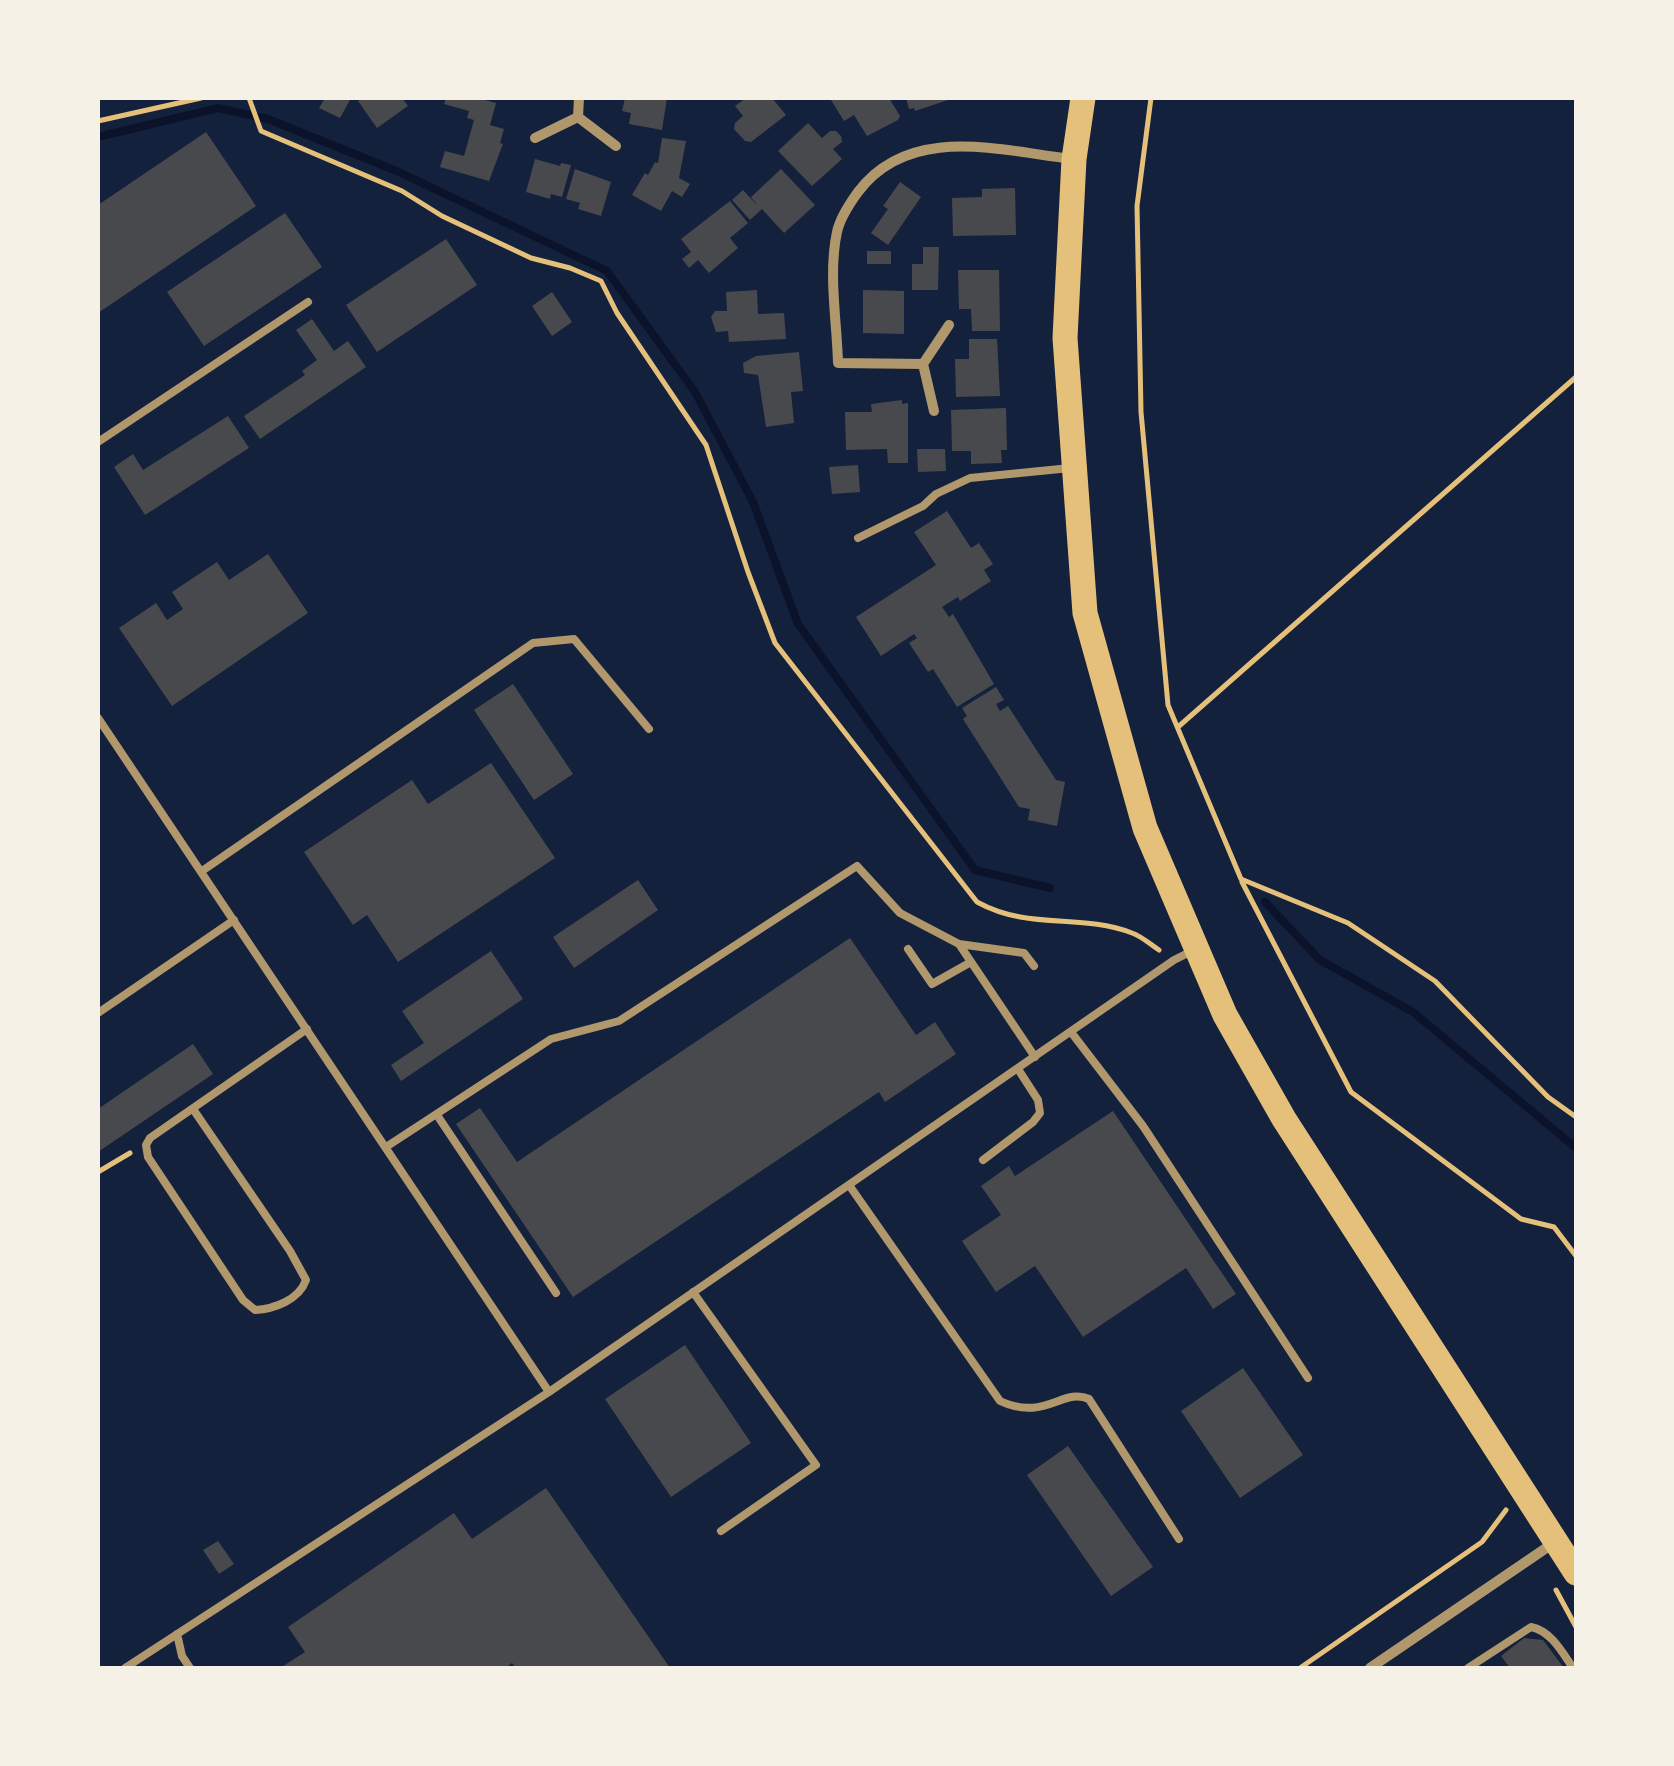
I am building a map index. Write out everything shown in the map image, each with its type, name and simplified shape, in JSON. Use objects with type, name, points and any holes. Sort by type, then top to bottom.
[{"type":"main road","points":[[1083,98],[1074,160],[1065,338],[1086,614],[1145,828],[1185,954],[1225,1015],[1284,1120],[1576,1573]]},
{"type":"street","points":[[578,117],[579,98]]},
{"type":"street","points":[[535,138],[578,117]]},
{"type":"street","points":[[578,117],[616,146]]},
{"type":"street","points":[[923,364],[838,363],[837,230],[873,172],[910,151],[946,146],[1074,160]]},
{"type":"street","points":[[934,411],[923,364],[949,326]]},
{"type":"street","points":[[1370,1668],[1556,1541]]},
{"type":"lane","points":[[98,442],[308,302]]},
{"type":"lane","points":[[858,538],[970,478],[1074,468]]},
{"type":"lane","points":[[202,871],[533,643],[574,639],[649,729]]},
{"type":"lane","points":[[98,718],[549,1392]]},
{"type":"lane","points":[[386,1147],[551,1039],[618,1021],[857,866],[900,913],[960,944],[1024,953],[1034,966]]},
{"type":"lane","points":[[98,1014],[234,920]]},
{"type":"lane","points":[[960,944],[1035,1057]]},
{"type":"lane","points":[[908,948],[932,984],[970,962]]},
{"type":"lane","points":[[125,1668],[549,1392],[1185,954]]},
{"type":"lane","points":[[193,1109],[306,1280],[303,1288],[275,1309],[255,1310],[243,1300],[148,1157],[146,1145],[150,1138],[307,1029]]},
{"type":"lane","points":[[1072,1032],[1142,1126],[1308,1378]]},
{"type":"lane","points":[[983,1160],[1040,1113],[1038,1100],[1018,1069]]},
{"type":"lane","points":[[437,1115],[556,1293]]},
{"type":"lane","points":[[849,1185],[1000,1401],[1030,1409],[1070,1396],[1090,1399],[1179,1539]]},
{"type":"lane","points":[[693,1292],[816,1465],[721,1531]]},
{"type":"lane","points":[[1468,1668],[1531,1627],[1550,1636],[1573,1668]]},
{"type":"lane","points":[[176,1634],[190,1668]]},
{"type":"path","points":[[98,121],[200,98]]},
{"type":"path","points":[[248,98],[261,131],[402,191],[442,216],[530,258],[601,280],[617,312],[706,445],[775,643],[977,902],[999,914],[1032,922],[1084,923],[1133,933],[1185,954]]},
{"type":"path","points":[[1151,98],[1138,206],[1141,412],[1168,705],[1241,879],[1351,1092],[1521,1219],[1554,1227],[1576,1256]]},
{"type":"path","points":[[1178,727],[1576,376]]},
{"type":"path","points":[[1241,879],[1348,923],[1435,981],[1548,1097],[1576,1117]]},
{"type":"path","points":[[98,1172],[146,1145]]},
{"type":"path","points":[[1300,1668],[1482,1542],[1521,1486]]},
{"type":"building","points":[[325,98],[351,98],[340,118],[319,108]]},
{"type":"building","points":[[402,98],[408,106],[377,128],[358,101]]},
{"type":"building","points":[[446,98],[477,98],[496,103],[490,125],[504,129],[500,143],[503,144],[489,181],[440,167],[445,151],[464,156],[474,120],[467,118],[469,111],[444,104]]},
{"type":"building","points":[[625,98],[667,98],[662,130],[629,124],[631,113],[622,111]]},
{"type":"building","points":[[746,98],[772,98],[786,115],[751,142],[734,129],[743,116],[735,106]]},
{"type":"building","points":[[889,98],[900,116],[867,136],[854,115],[844,121],[831,100]]},
{"type":"building","points":[[906,98],[951,99],[915,111],[909,109]]},
{"type":"building","points":[[808,123],[822,138],[836,131],[842,142],[833,149],[842,159],[812,186],[778,151]]},
{"type":"building","points":[[206,132],[256,206],[98,313],[98,205]]},
{"type":"building","points":[[662,138],[686,141],[679,178],[690,184],[682,197],[672,191],[661,211],[632,195],[645,173],[648,175],[658,163]]},
{"type":"building","points":[[535,159],[571,165],[562,197],[551,194],[550,199],[526,192]]},
{"type":"building","points":[[575,169],[611,182],[601,216],[578,209],[580,203],[566,199]]},
{"type":"building","points":[[781,169],[815,205],[784,233],[762,209],[750,220],[732,200],[743,190],[758,206],[751,197]]},
{"type":"building","points":[[900,182],[921,197],[888,245],[871,233]]},
{"type":"building","points":[[1015,188],[1016,235],[953,236],[952,198],[982,197],[982,189]]},
{"type":"building","points":[[730,201],[748,223],[730,238],[738,248],[709,273],[698,260],[689,268],[682,259],[691,252],[681,239]]},
{"type":"building","points":[[285,213],[322,267],[204,346],[167,292]]},
{"type":"building","points":[[446,239],[477,285],[377,352],[346,305]]},
{"type":"building","points":[[923,247],[939,247],[938,290],[912,290],[912,264],[923,264]]},
{"type":"building","points":[[867,251],[891,251],[891,264],[867,264]]},
{"type":"building","points":[[958,270],[999,270],[1000,331],[972,331],[971,309],[959,309]]},
{"type":"building","points":[[757,290],[758,314],[784,313],[786,339],[729,342],[728,331],[716,332],[711,317],[715,311],[727,311],[726,292]]},
{"type":"building","points":[[863,290],[904,291],[904,334],[863,333]]},
{"type":"building","points":[[552,292],[572,322],[552,336],[532,306]]},
{"type":"building","points":[[312,319],[334,351],[348,341],[366,367],[260,439],[244,416],[305,375],[302,371],[317,360],[296,330]]},
{"type":"building","points":[[969,339],[997,339],[1000,396],[956,397],[955,359],[969,359]]},
{"type":"building","points":[[799,352],[803,391],[791,392],[794,423],[766,427],[758,375],[744,373],[743,363],[756,356]]},
{"type":"building","points":[[902,400],[902,404],[908,403],[908,463],[888,463],[887,449],[846,450],[845,412],[872,412],[871,404]]},
{"type":"building","points":[[1006,408],[1007,450],[1001,450],[1002,463],[971,464],[971,451],[952,451],[951,410]]},
{"type":"building","points":[[228,416],[249,448],[145,515],[114,467],[133,454],[143,470]]},
{"type":"building","points":[[917,449],[945,449],[946,471],[918,472]]},
{"type":"building","points":[[858,465],[860,492],[832,494],[829,467]]},
{"type":"building","points":[[947,511],[971,548],[979,543],[993,564],[984,570],[991,581],[960,601],[958,597],[942,607],[949,617],[953,614],[994,684],[957,707],[933,669],[928,672],[909,643],[917,638],[914,634],[881,656],[856,617],[936,565],[914,532]]},
{"type":"building","points":[[268,554],[308,613],[172,706],[119,628],[156,603],[167,620],[183,609],[172,592],[217,562],[229,580]]},
{"type":"building","points":[[513,684],[573,774],[534,800],[474,710]]},
{"type":"building","points":[[996,687],[1004,700],[996,704],[1000,711],[1008,706],[1056,780],[1065,782],[1057,826],[1028,820],[1030,809],[1019,807],[963,719],[967,716],[962,708]]},
{"type":"building","points":[[491,763],[555,858],[398,962],[367,915],[353,925],[304,852],[412,780],[428,804]]},
{"type":"building","points":[[638,880],[658,910],[574,968],[553,937]]},
{"type":"building","points":[[850,938],[916,1035],[935,1022],[956,1054],[885,1102],[879,1092],[573,1297],[456,1124],[480,1108],[517,1162]]},
{"type":"building","points":[[491,951],[523,999],[401,1081],[391,1065],[424,1043],[402,1011]]},
{"type":"building","points":[[193,1044],[213,1074],[98,1152],[98,1109]]},
{"type":"building","points":[[1113,1111],[1236,1294],[1213,1309],[1186,1268],[1083,1337],[1035,1266],[996,1292],[962,1241],[1001,1215],[981,1186],[1009,1166],[1015,1176]]},
{"type":"building","points":[[685,1345],[751,1443],[671,1497],[605,1399]]},
{"type":"building","points":[[1243,1368],[1303,1455],[1240,1498],[1181,1411]]},
{"type":"building","points":[[1068,1446],[1153,1567],[1111,1596],[1027,1475]]},
{"type":"building","points":[[546,1488],[670,1668],[516,1668],[512,1663],[505,1668],[280,1668],[305,1652],[288,1627],[454,1513],[472,1539]]},
{"type":"building","points":[[218,1541],[234,1564],[219,1574],[203,1550]]},
{"type":"building","points":[[1524,1638],[1543,1640],[1564,1668],[1510,1668],[1501,1656]]},
{"type":"waterway","points":[[98,137],[218,108],[268,119],[399,172],[607,271],[695,392],[753,502],[798,624],[975,870],[1050,888]]},
{"type":"waterway","points":[[1265,902],[1320,960],[1413,1012],[1576,1148]]}]
